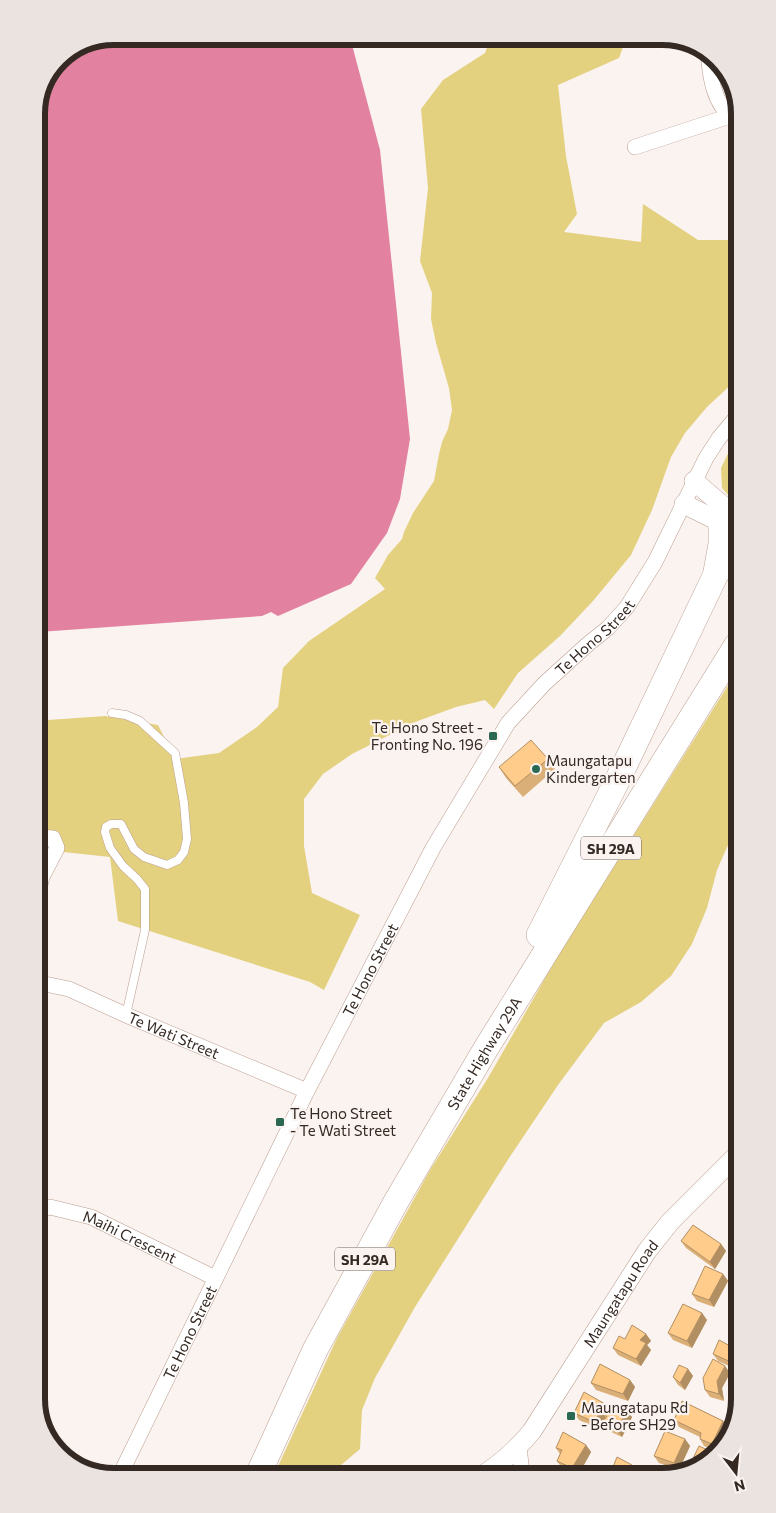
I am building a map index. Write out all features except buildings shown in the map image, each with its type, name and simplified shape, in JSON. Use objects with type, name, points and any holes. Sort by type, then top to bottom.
[{"type":"highway","name":"SH 29A","points":[[716,574],[721,544],[731,523]]},
{"type":"highway","name":"SH 29A","points":[[485,1050],[496,1015],[620,777],[716,574],[731,555]]},
{"type":"highway","name":"State Highway 29A","points":[[261,1468],[324,1334],[397,1200],[485,1050],[731,654]]},
{"type":"street","points":[[710,64],[716,98],[721,108],[731,117]]},
{"type":"street","points":[[636,147],[731,118]]},
{"type":"street","name":"Te Hono Street","points":[[123,1468],[307,1092],[433,848],[508,723],[552,678],[608,628],[626,607],[655,562],[706,458],[731,423]]},
{"type":"street","points":[[694,481],[731,523]]},
{"type":"street","points":[[684,504],[731,523]]},
{"type":"street","points":[[45,837],[53,838],[57,848],[45,872]]},
{"type":"street","name":"Te Wati Street","points":[[45,984],[69,989],[307,1092]]},
{"type":"street","name":"Maungatapu Road","points":[[496,1468],[519,1447],[550,1406],[647,1251],[670,1222],[731,1161]]},
{"type":"street","name":"Maihi Crescent","points":[[45,1209],[50,1207],[92,1217],[215,1278]]},
{"type":"street","points":[[519,1447],[521,1468]]},
{"type":"lane","points":[[112,713],[126,715],[140,721],[175,753],[184,803],[187,839],[184,852],[178,860],[168,865],[144,857],[134,849],[121,824],[111,824],[106,827],[104,832],[110,848],[123,866],[137,879],[145,890],[145,930],[126,1015]]},
{"type":"shaded area","points":[[352,45],[380,150],[410,439],[400,499],[387,533],[351,584],[278,616],[271,612],[262,616],[45,632],[45,109],[47,96],[59,72],[79,54],[100,46]]},
{"type":"shaded area","points":[[488,45],[624,45],[619,58],[558,85],[566,156],[577,214],[564,232],[641,242],[643,204],[698,240],[731,240],[731,385],[707,407],[685,433],[671,457],[652,510],[631,555],[593,601],[560,636],[518,673],[494,709],[485,700],[456,707],[415,722],[352,754],[323,774],[304,799],[304,846],[312,893],[360,915],[324,990],[310,982],[118,921],[110,857],[54,851],[45,884],[45,721],[105,716],[158,725],[175,759],[219,753],[257,727],[278,707],[283,668],[309,641],[385,589],[375,578],[388,555],[402,539],[413,513],[434,481],[442,442],[448,429],[452,410],[449,388],[431,319],[432,293],[420,261],[428,188],[421,109],[443,80],[485,53]]},
{"type":"shaded area","points":[[731,447],[731,498],[722,488],[721,468]]},
{"type":"shaded area","points":[[731,681],[731,838],[717,870],[707,908],[692,944],[671,976],[641,1002],[604,1023],[558,1085],[509,1158],[415,1307],[375,1378],[362,1410],[360,1449],[338,1468],[277,1468],[337,1338],[430,1170],[488,1078],[556,959]]},
{"type":"place","name":"Te Hono Street - Fronting No. 196","points":[[493,736]]},
{"type":"place","name":"Maungatapu Kindergarten","points":[[536,769]]},
{"type":"place","name":"Te Hono Street - Te Wati Street","points":[[280,1122]]},
{"type":"place","name":"Maungatapu Rd - Before SH29","points":[[571,1416]]}]
